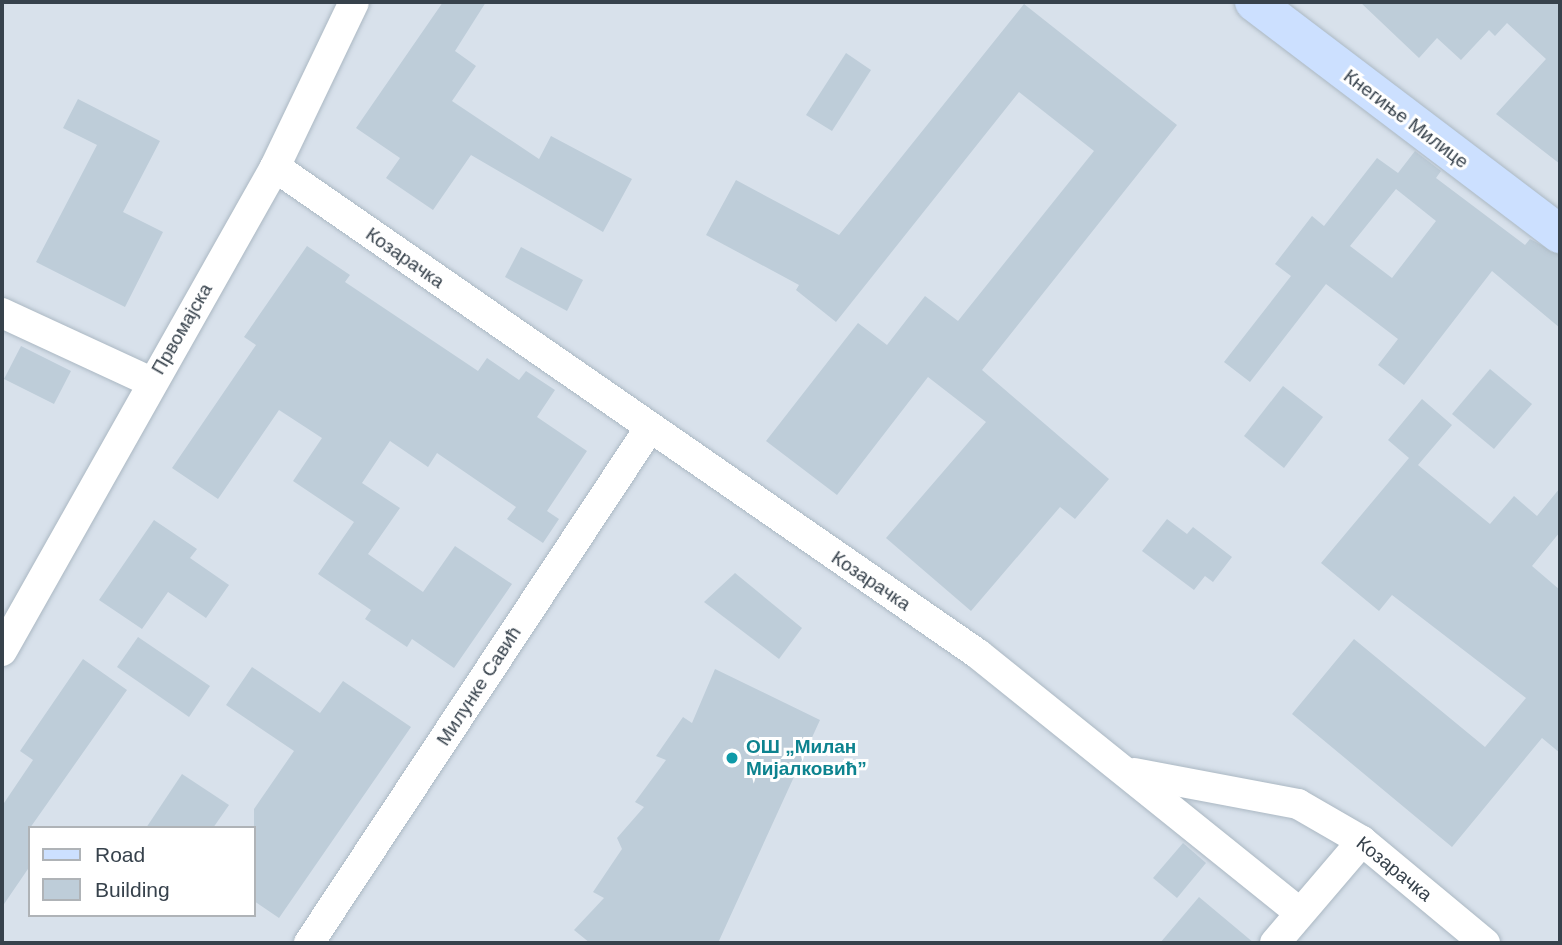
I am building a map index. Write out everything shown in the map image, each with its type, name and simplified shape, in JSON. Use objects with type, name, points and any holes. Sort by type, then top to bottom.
[{"type":"street","name":"Првомајска","points":[[2,652],[151,382],[275,167],[354,2]]},
{"type":"street","name":"Кнегиње Милице","points":[[1265,4],[1560,234]]},
{"type":"street","name":"Козарачка","points":[[275,167],[649,429],[978,654],[1130,772],[1298,804],[1362,841],[1485,943]]},
{"type":"street","points":[[2,313],[151,382]]},
{"type":"street","name":"Милунке Савић","points":[[309,943],[649,429]]},
{"type":"street","points":[[1130,772],[1300,913]]},
{"type":"street","points":[[1275,943],[1362,841]]},
{"type":"shaded area","points":[[2,2],[1560,2],[1560,943],[2,943]]},
{"type":"building","points":[[443,2],[486,2],[455,51],[476,66],[452,101],[539,159],[551,136],[632,179],[603,232],[471,155],[433,210],[386,178],[400,158],[356,128]]},
{"type":"building","points":[[1360,2],[1560,2],[1560,164],[1496,114],[1546,59],[1507,23],[1495,36],[1489,30],[1461,60],[1437,38],[1419,58]]},
{"type":"building","points":[[1024,4],[1177,125],[982,370],[1109,479],[1075,519],[1060,507],[971,611],[886,538],[986,422],[928,377],[837,495],[766,441],[858,323],[887,345],[925,296],[958,321],[1094,151],[1019,92],[836,322],[796,290],[799,285],[706,235],[736,180],[839,235]]},
{"type":"building","points":[[846,53],[871,70],[832,131],[806,115]]},
{"type":"building","points":[[78,99],[160,141],[123,212],[163,232],[125,307],[36,262],[97,145],[63,128]]},
{"type":"building","points":[[1415,151],[1441,171],[1436,178],[1525,245],[1530,239],[1560,255],[1560,328],[1492,271],[1404,385],[1378,365],[1398,339],[1326,284],[1250,382],[1224,362],[1291,276],[1275,264],[1312,216],[1324,226],[1377,158],[1398,173]],"holes":[[[1396,189],[1436,221],[1392,278],[1350,246]]]},
{"type":"building","points":[[307,246],[350,275],[345,282],[478,371],[487,358],[519,380],[526,371],[555,390],[537,417],[587,451],[547,511],[559,519],[543,543],[507,519],[516,507],[437,453],[428,467],[390,441],[362,483],[400,508],[368,554],[423,592],[455,546],[512,584],[454,668],[412,639],[407,647],[365,619],[371,610],[318,574],[354,522],[293,481],[322,438],[279,410],[218,499],[172,468],[256,345],[244,337]]},
{"type":"building","points":[[521,247],[583,280],[567,311],[505,277]]},
{"type":"building","points":[[21,346],[71,371],[54,404],[4,379]]},
{"type":"building","points":[[1490,369],[1532,404],[1494,449],[1452,414]]},
{"type":"building","points":[[1283,386],[1323,417],[1284,468],[1244,436]]},
{"type":"building","points":[[1422,399],[1452,425],[1418,465],[1490,524],[1514,496],[1537,516],[1560,488],[1560,532],[1532,566],[1560,590],[1560,753],[1542,738],[1452,847],[1292,714],[1354,639],[1485,747],[1526,698],[1392,595],[1379,611],[1321,563],[1409,458],[1388,440]]},
{"type":"building","points":[[1167,519],[1187,534],[1193,527],[1232,557],[1213,582],[1205,576],[1194,590],[1142,551]]},
{"type":"building","points":[[154,520],[197,549],[190,558],[229,585],[206,618],[168,592],[142,629],[99,600]]},
{"type":"building","points":[[735,573],[802,628],[779,659],[704,602]]},
{"type":"building","points":[[138,637],[210,686],[189,717],[117,667]]},
{"type":"building","points":[[83,659],[127,690],[31,826],[28,826],[28,869],[2,907],[2,806],[33,760],[20,751]]},
{"type":"building","points":[[252,667],[320,713],[343,681],[411,727],[279,918],[256,902],[254,809],[294,751],[226,705]]},
{"type":"building","name":"ОШ „Милан Мијалковић”","points":[[715,669],[820,720],[718,943],[590,943],[574,930],[604,898],[593,892],[622,849],[617,838],[644,807],[635,802],[666,760],[656,756],[683,717],[692,723]]},
{"type":"building","points":[[182,774],[229,805],[214,826],[147,826]]},
{"type":"building","points":[[1183,843],[1206,863],[1177,898],[1153,878]]},
{"type":"building","points":[[1199,897],[1254,943],[1160,943]]},
{"type":"place","name":"ОШ „Милан Мијалковић”","points":[[732,758]]}]
